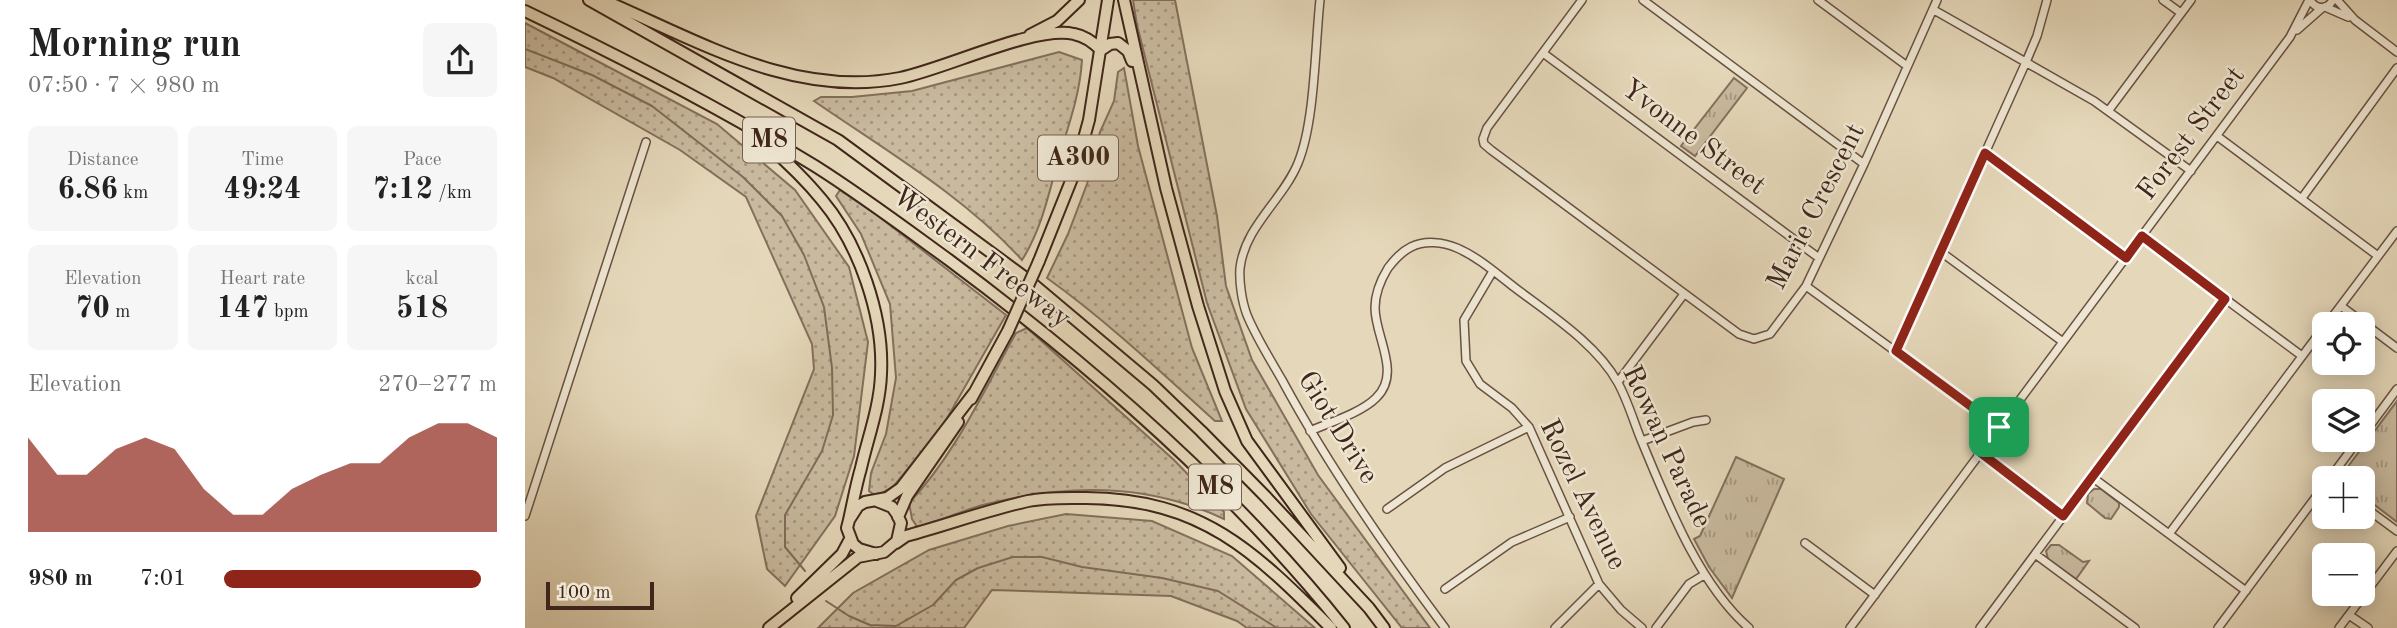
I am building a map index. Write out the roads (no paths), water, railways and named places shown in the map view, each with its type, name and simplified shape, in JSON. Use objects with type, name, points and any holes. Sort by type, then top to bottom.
[{"type":"highway","name":"Western Freeway","points":[[589,0],[838,140],[1027,279],[1153,385],[1201,431],[1369,608],[1384,628]]},
{"type":"highway","points":[[603,0],[747,63],[775,72],[819,80],[859,82],[899,78],[1022,40],[1057,33],[1074,34],[1090,40],[1101,50],[1114,43],[1124,47],[1128,51],[1146,105]]},
{"type":"highway","points":[[1022,40],[1057,21],[1079,0]]},
{"type":"highway","name":"A300","points":[[896,542],[900,532],[898,517],[907,496],[952,433],[1008,331],[1075,171],[1089,120],[1108,0]]},
{"type":"highway","points":[[1124,0],[1146,105],[1198,306],[1230,404],[1247,441],[1369,608]]},
{"type":"highway","name":"Western Freeway","points":[[525,10],[815,166],[913,233],[996,295],[1075,357],[1181,454],[1250,523],[1344,628]]},
{"type":"highway","points":[[747,128],[795,169],[824,202],[855,252],[869,288],[879,332],[881,374],[874,419],[848,528],[851,539],[859,550],[876,554]]},
{"type":"highway","name":"A300","points":[[849,520],[858,506],[887,498],[901,488],[974,393]]},
{"type":"highway","points":[[769,628],[857,557],[884,552],[906,536],[1031,500],[1110,499],[1151,504],[1194,518],[1232,539],[1266,566],[1331,628]]},
{"type":"highway","points":[[875,500],[892,507],[898,517]]},
{"type":"highway","points":[[759,628],[803,592],[842,554],[851,539]]},
{"type":"street","name":"Giot Drive","points":[[1319,0],[1308,121],[1300,159],[1290,181],[1250,234],[1240,269],[1246,313],[1310,431],[1414,587],[1445,628]]},
{"type":"street","points":[[1474,140],[1483,139],[1487,128],[1582,0]]},
{"type":"street","points":[[1643,0],[1864,164]]},
{"type":"street","name":"Marie Crescent","points":[[1483,139],[1491,150],[1741,336],[1754,340],[1764,338],[1773,331],[1806,286],[1937,0]]},
{"type":"street","points":[[1896,351],[2027,62],[2038,36],[2047,0]]},
{"type":"street","points":[[2163,0],[2181,13]]},
{"type":"street","points":[[2109,110],[2191,0]]},
{"type":"street","points":[[2292,35],[2309,0],[2315,6],[2355,20]]},
{"type":"street","points":[[2292,35],[2335,0],[2355,20],[2397,52]]},
{"type":"street","points":[[1823,1],[1907,66]]},
{"type":"street","points":[[1934,10],[2109,110],[2191,171]]},
{"type":"street","name":"Forest Street","points":[[1850,628],[2292,35]]},
{"type":"street","name":"Yvonne Street","points":[[1543,53],[1819,258]]},
{"type":"street","points":[[2302,198],[2397,68]]},
{"type":"street","points":[[2217,136],[2378,256]]},
{"type":"street","points":[[525,516],[646,142]]},
{"type":"street","points":[[1985,153],[2126,258]]},
{"type":"street","points":[[2336,312],[2397,231]]},
{"type":"street","points":[[2142,236],[2302,356]]},
{"type":"street","name":"Rowan Parade","points":[[1310,431],[1358,410],[1376,398],[1386,381],[1387,363],[1375,310],[1378,286],[1397,257],[1413,246],[1425,243],[1456,247],[1474,257],[1566,326],[1601,360],[1618,382],[1704,575],[1720,598],[1749,628]]},
{"type":"street","points":[[1941,252],[2063,342]]},
{"type":"street","name":"Rozel Avenue","points":[[1493,271],[1464,320],[1466,361],[1480,384],[1511,408],[1529,427],[1599,584],[1621,610],[1642,628]]},
{"type":"street","points":[[1806,286],[1999,427]]},
{"type":"street","points":[[1618,382],[1684,294]]},
{"type":"street","points":[[1980,628],[2225,299]]},
{"type":"street","points":[[2341,306],[2397,348]]},
{"type":"street","points":[[2169,534],[2312,343]]},
{"type":"street","points":[[2375,419],[2397,389]]},
{"type":"street","points":[[1642,441],[1692,422],[1706,420]]},
{"type":"street","points":[[1387,509],[1445,468],[1529,427]]},
{"type":"street","points":[[1981,453],[2063,516]]},
{"type":"street","points":[[2092,477],[2246,591]]},
{"type":"street","points":[[2218,628],[2312,502]]},
{"type":"street","points":[[2375,515],[2397,531]]},
{"type":"street","points":[[1445,589],[1512,542],[1570,517]]},
{"type":"street","points":[[1805,543],[1875,595]]},
{"type":"street","points":[[2339,628],[2397,551]]},
{"type":"street","points":[[2035,554],[2135,628]]},
{"type":"street","points":[[1656,628],[1689,584],[1704,575]]},
{"type":"street","points":[[1555,628],[1599,584]]},
{"type":"street","points":[[2350,615],[2368,628]]},
{"type":"waterway","points":[[525,49],[592,75],[652,106],[743,177],[782,216],[804,255],[824,307],[832,368],[833,415],[822,451],[785,515],[785,547],[805,571]]},
{"type":"waterway","points":[[826,601],[849,616],[870,625],[896,626],[933,605],[956,580],[978,568],[1013,557],[1042,557],[1082,567],[1162,578],[1218,591],[1277,628]]}]
